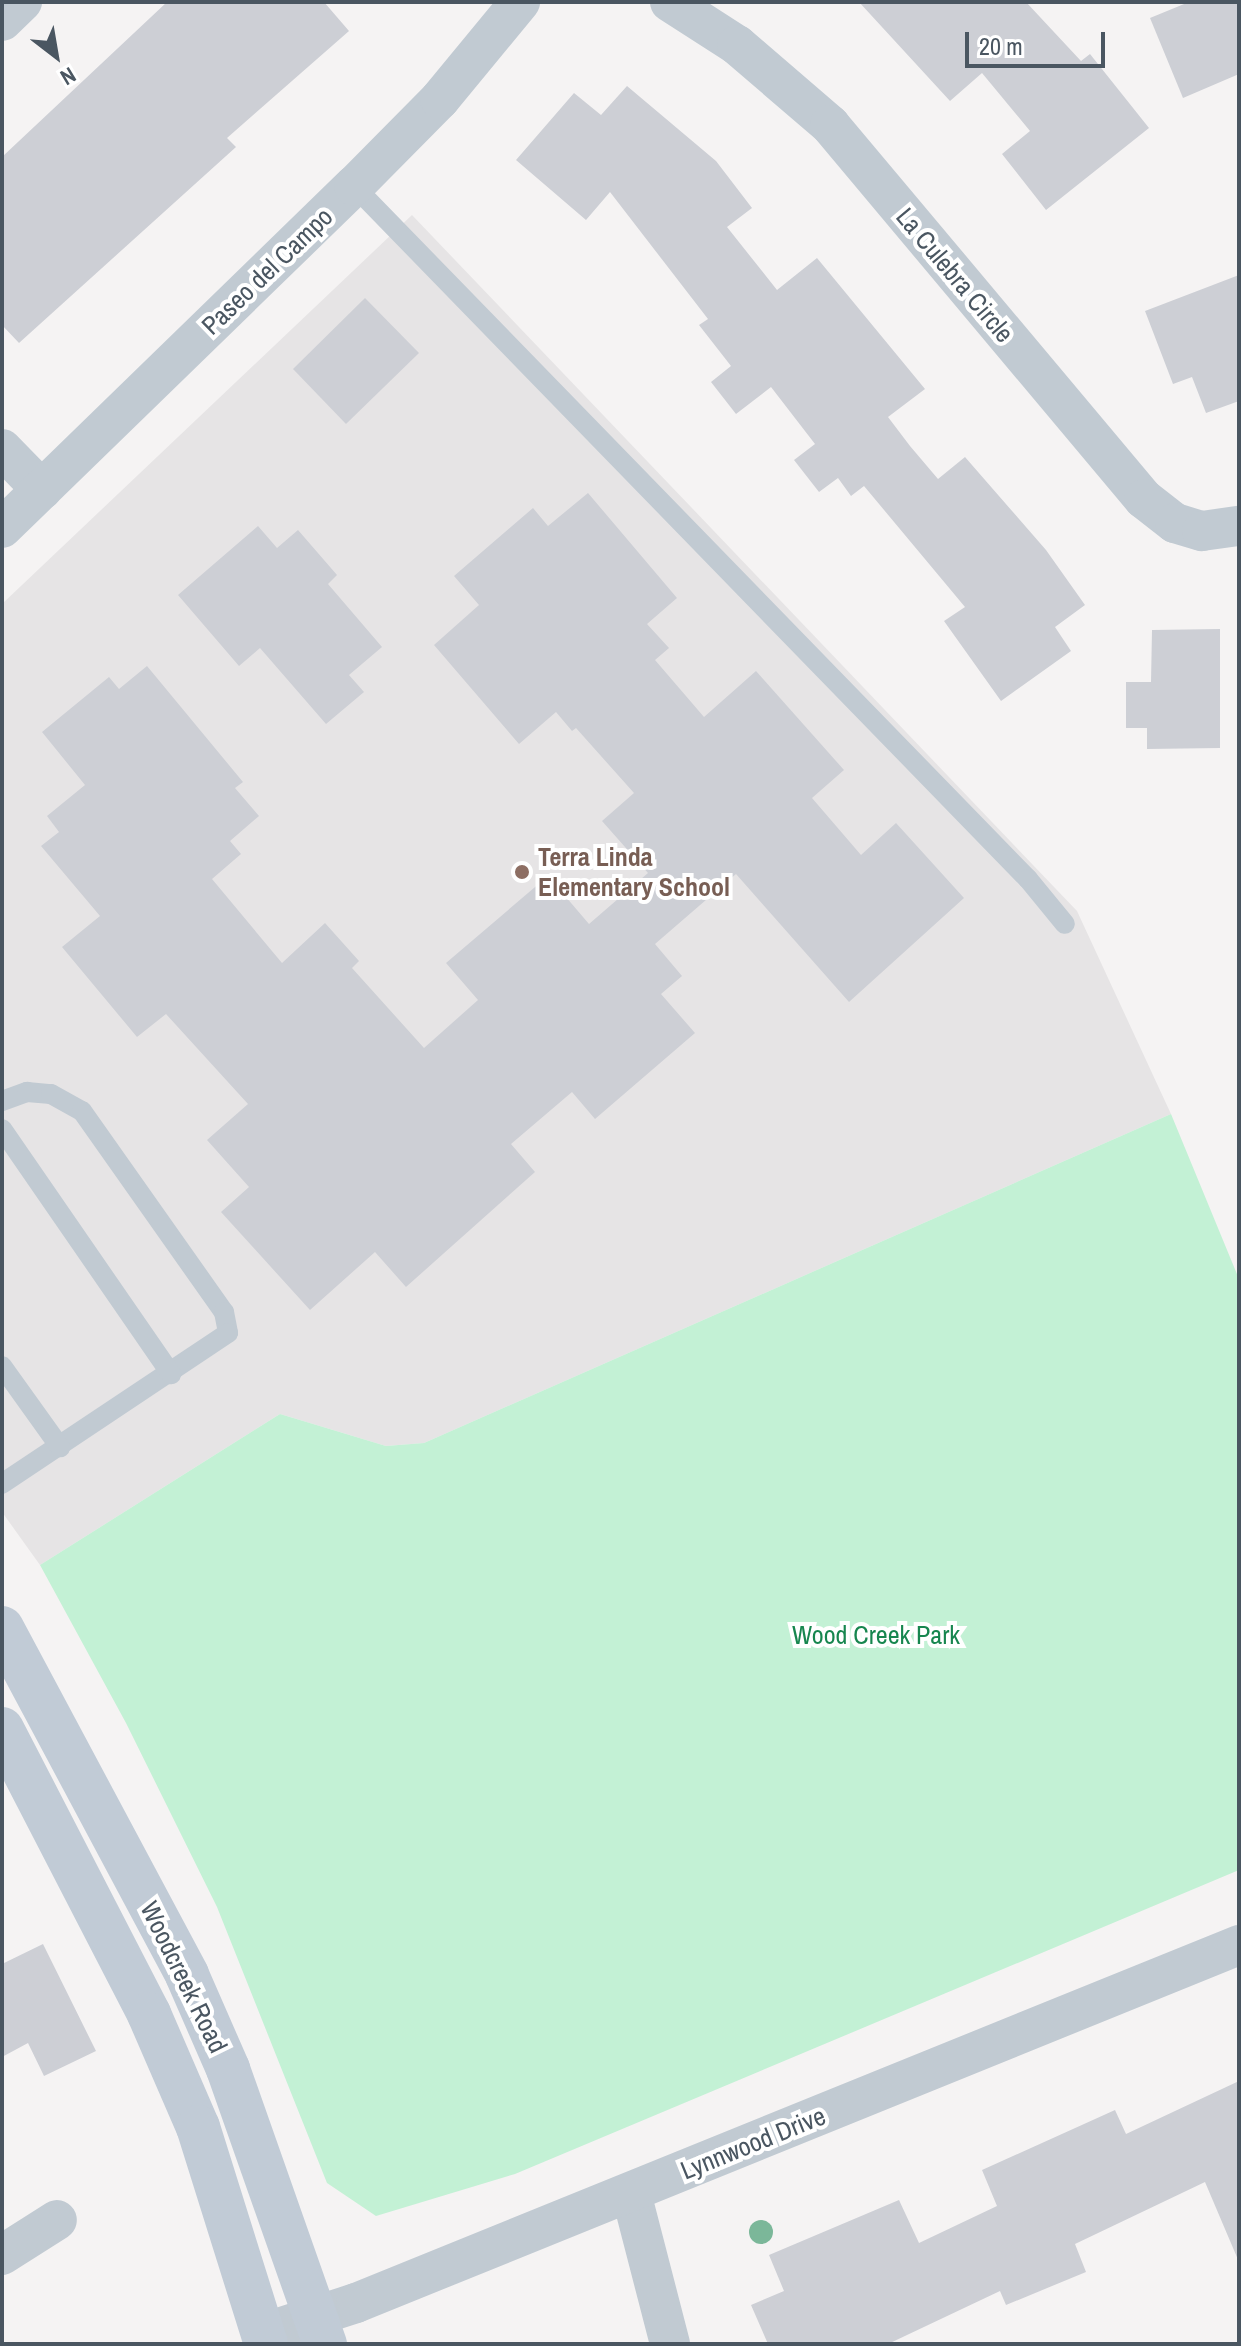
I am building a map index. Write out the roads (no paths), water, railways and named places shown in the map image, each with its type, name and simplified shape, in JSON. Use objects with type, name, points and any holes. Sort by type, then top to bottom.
[{"type":"main road","name":"Woodcreek Road","points":[[2,1628],[187,1975],[228,2069],[321,2330]]},
{"type":"main road","name":"Woodcreek Road","points":[[2,1729],[149,2014],[198,2127],[265,2339]]},
{"type":"street","points":[[2,21],[22,2]]},
{"type":"street","name":"Paseo del Campo","points":[[2,528],[440,99],[520,2]]},
{"type":"street","name":"La Culebra Circle","points":[[670,2],[737,45],[830,125],[1144,499],[1175,523],[1202,531],[1239,526]]},
{"type":"street","points":[[2,449],[42,490]]},
{"type":"street","name":"Lynnwood Drive","points":[[265,2339],[321,2330],[631,2193],[1239,1945]]},
{"type":"street","points":[[631,2193],[670,2344]]},
{"type":"street","points":[[2,2255],[57,2220]]},
{"type":"lane","points":[[354,186],[1028,879],[1065,924]]},
{"type":"lane","points":[[2,1101],[27,1092],[51,1094],[82,1111],[224,1312],[228,1333],[171,1374],[2,1484]]},
{"type":"lane","points":[[2,1129],[171,1374]]},
{"type":"lane","points":[[2,1366],[60,1447]]},
{"type":"place","name":"Terra Linda Elementary School","points":[[522,872]]},
{"type":"park label","name":"Wood Creek Park","points":[[876,1635]]}]
